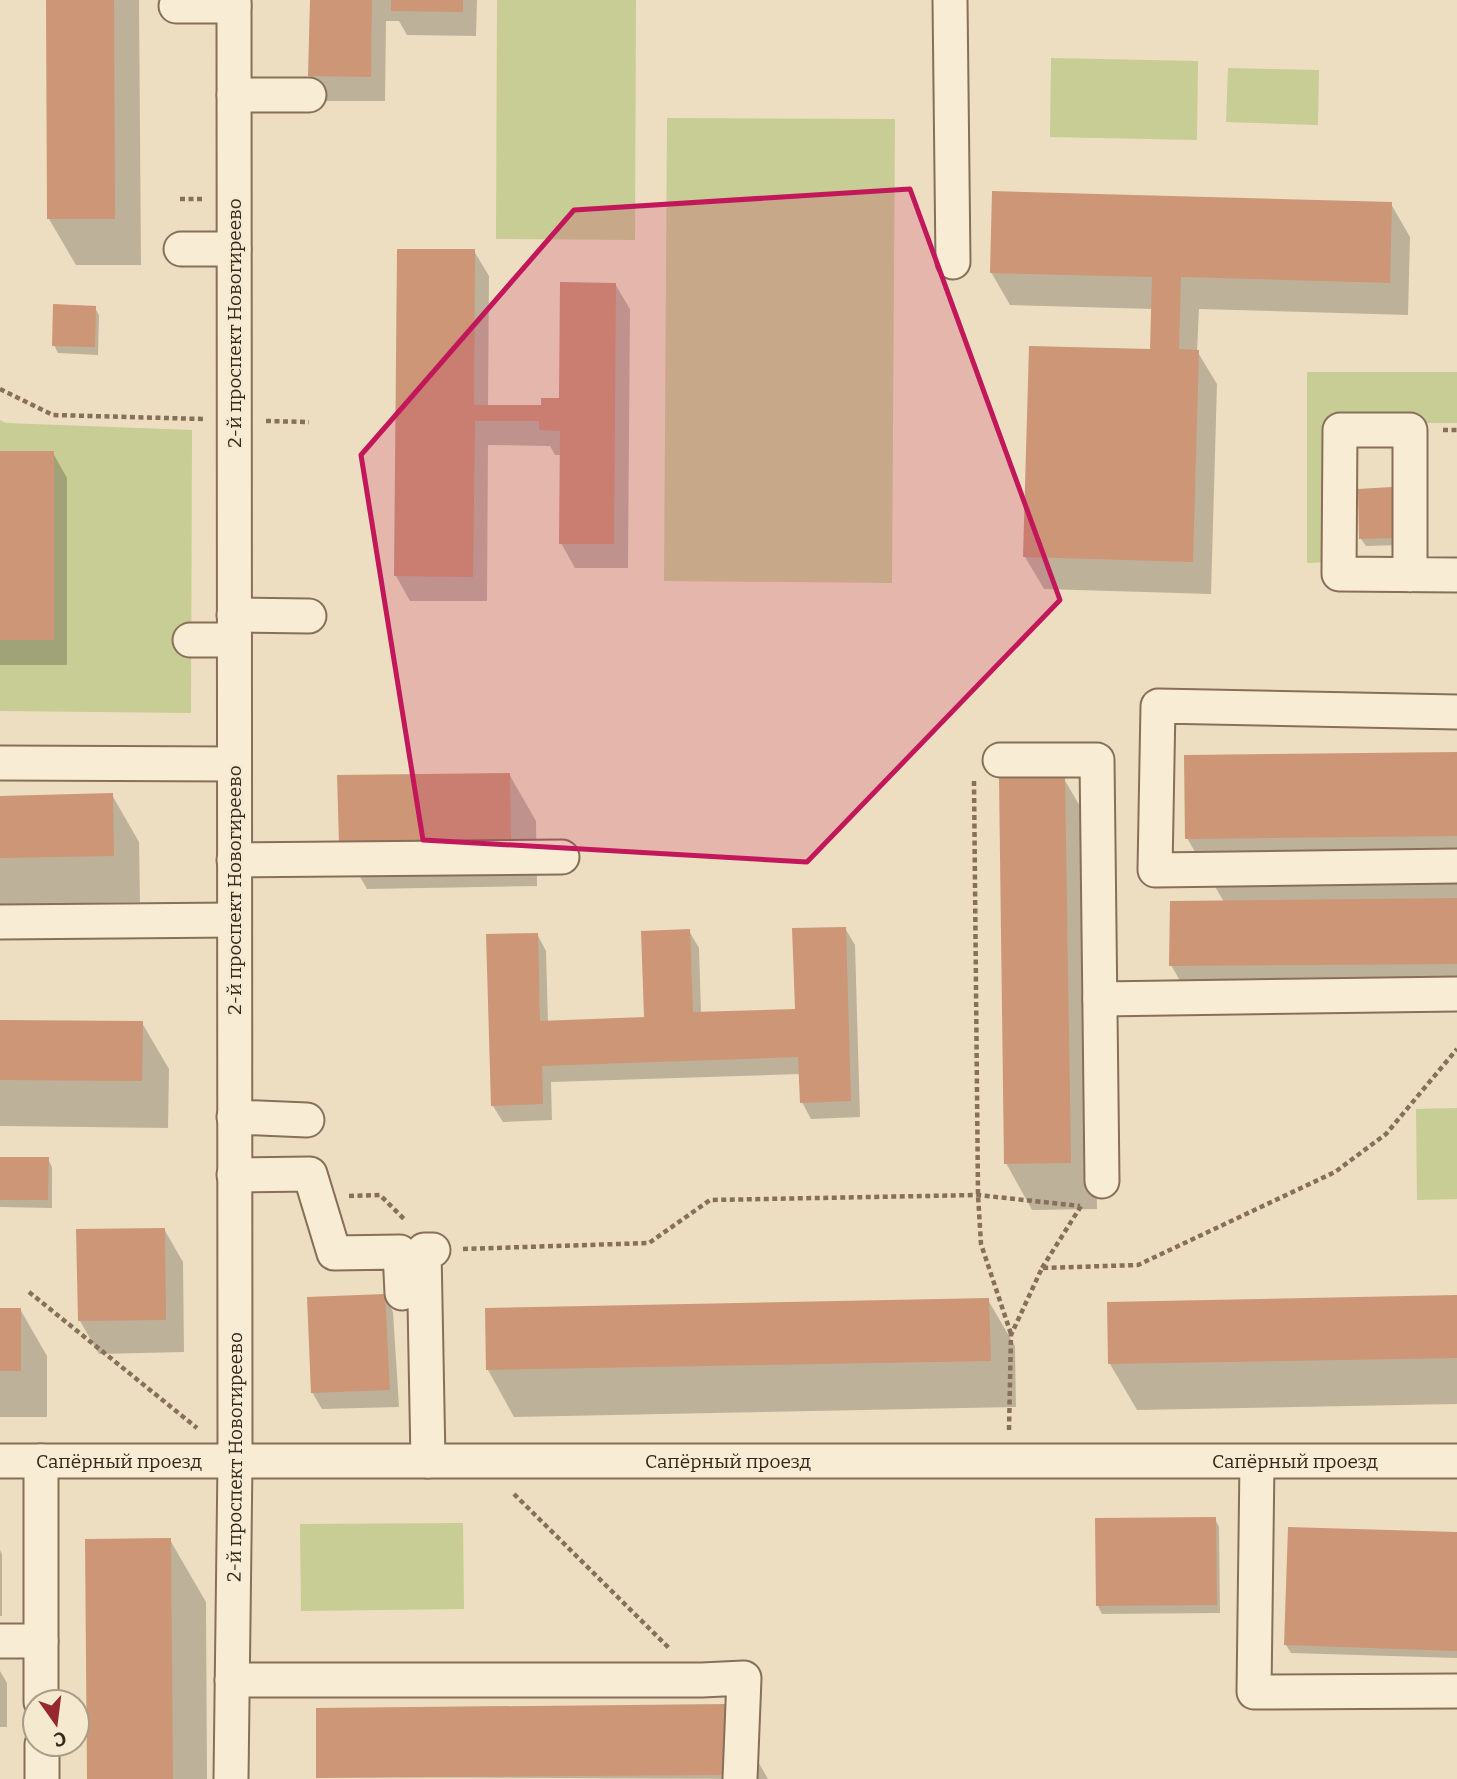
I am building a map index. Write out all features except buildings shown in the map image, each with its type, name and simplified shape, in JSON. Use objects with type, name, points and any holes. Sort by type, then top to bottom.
[{"type":"street","points":[[950,0],[953,262]]},
{"type":"street","points":[[176,6],[234,3]]},
{"type":"street","name":"2-й проспект Новогиреево","points":[[231,1779],[235,1462],[234,3]]},
{"type":"street","points":[[234,95],[309,95]]},
{"type":"street","points":[[181,249],[234,249]]},
{"type":"street","points":[[1410,575],[1410,430],[1340,429],[1339,574],[1410,575],[1457,575]]},
{"type":"street","points":[[190,640],[234,628],[309,615]]},
{"type":"street","points":[[1457,712],[1158,706],[1156,870],[1457,866]]},
{"type":"street","points":[[1000,760],[1097,760],[1102,1181]]},
{"type":"street","points":[[0,763],[234,764]]},
{"type":"street","points":[[234,860],[562,857]]},
{"type":"street","points":[[0,922],[234,920]]},
{"type":"street","points":[[1100,999],[1457,994]]},
{"type":"street","points":[[234,1117],[307,1119]]},
{"type":"street","points":[[234,1175],[310,1174],[334,1252],[400,1252],[402,1293]]},
{"type":"street","points":[[428,1461],[424,1250],[433,1250]]},
{"type":"street","name":"Сапёрный проезд","points":[[0,1461],[1457,1461]]},
{"type":"street","points":[[41,1461],[41,1688]]},
{"type":"street","points":[[1256,1462],[1254,1692],[1457,1691]]},
{"type":"street","points":[[0,1641],[41,1641]]},
{"type":"street","points":[[232,1680],[702,1681],[744,1678],[740,1779]]},
{"type":"street","points":[[41,1758],[42,1779]]},
{"type":"path","points":[[180,199],[212,199]]},
{"type":"path","points":[[0,389],[53,415],[214,419]]},
{"type":"path","points":[[263,421],[309,422]]},
{"type":"path","points":[[1000,760],[973,761],[978,1195],[981,1244],[1011,1335],[1009,1435]]},
{"type":"path","points":[[1042,1268],[1138,1265],[1335,1171],[1386,1134],[1457,1049]]},
{"type":"path","points":[[1011,1335],[1042,1268],[1081,1206],[1102,1181]]},
{"type":"path","points":[[317,1198],[380,1195],[433,1250],[649,1242],[710,1200],[978,1195],[1081,1206]]},
{"type":"path","points":[[29,1292],[198,1429]]},
{"type":"path","points":[[481,1461],[702,1681]]},
{"type":"highlighted area","points":[[910,189],[1060,600],[807,862],[423,840],[361,455],[574,210]]},
{"type":"green space","points":[[497,0],[636,0],[635,240],[496,239]]},
{"type":"green space","points":[[1051,58],[1198,61],[1197,140],[1050,137]]},
{"type":"green space","points":[[1228,68],[1319,70],[1318,125],[1226,122]]},
{"type":"green space","points":[[667,118],[895,119],[892,583],[664,581]]},
{"type":"green space","points":[[1307,372],[1457,372],[1457,423],[1330,423],[1332,562],[1307,563]]},
{"type":"green space","points":[[0,420],[6,423],[192,430],[191,713],[0,711]]},
{"type":"green space","points":[[1457,1108],[1457,1199],[1417,1200],[1416,1109]]},
{"type":"green space","points":[[463,1523],[464,1609],[301,1611],[300,1524]]}]
